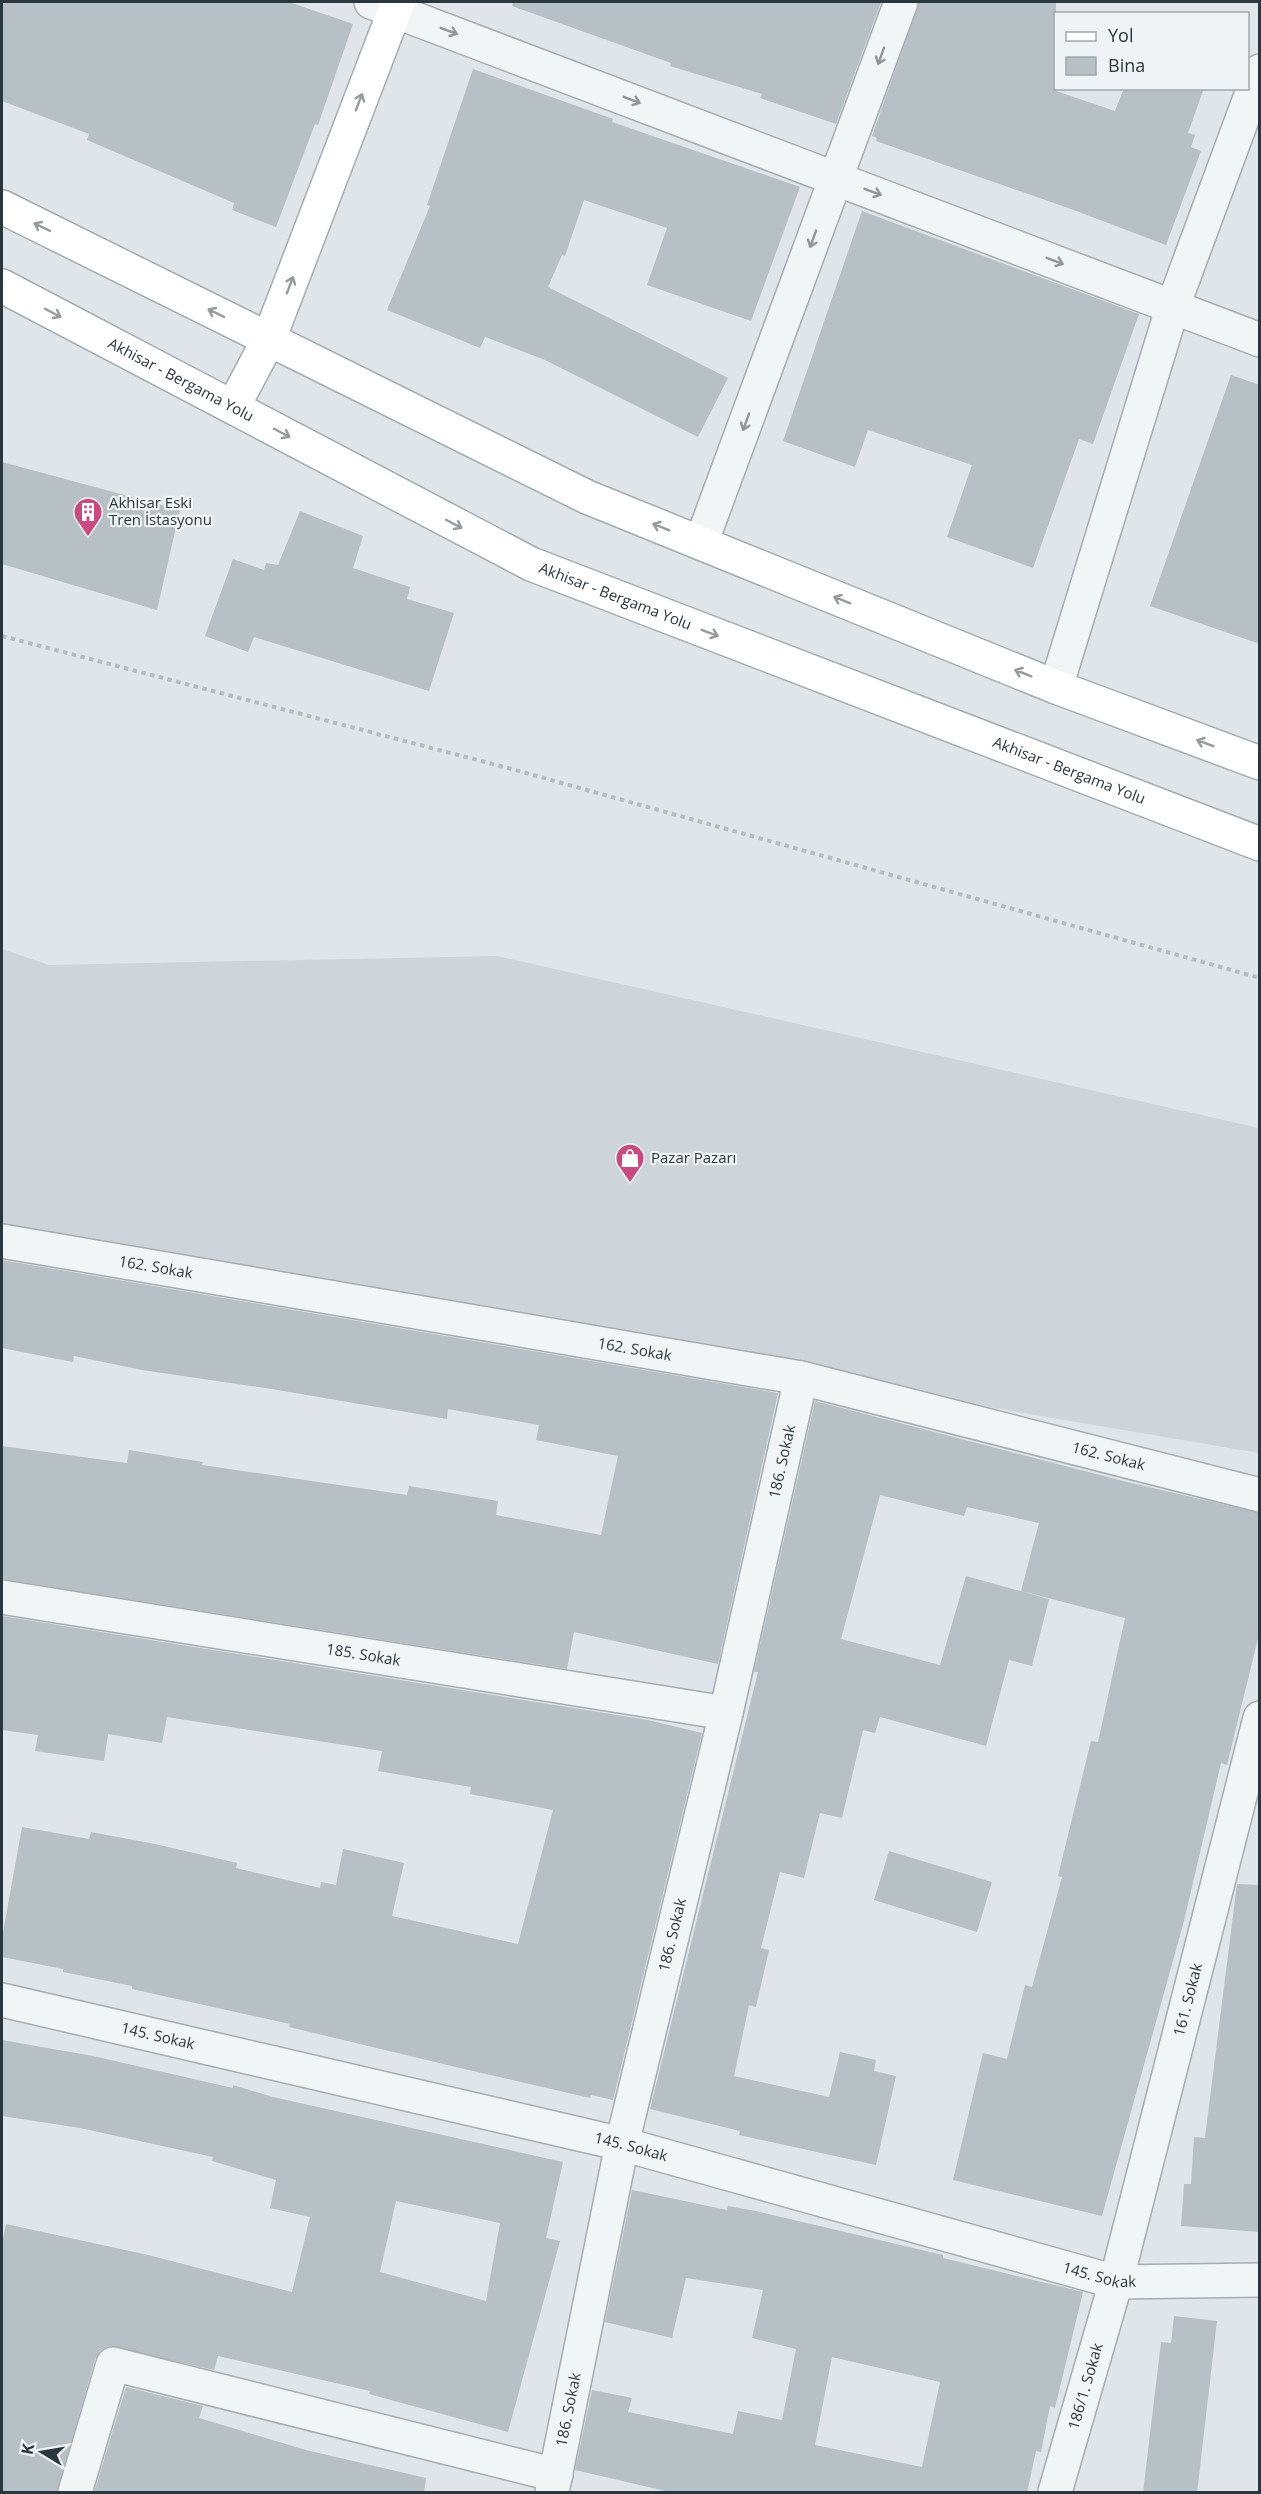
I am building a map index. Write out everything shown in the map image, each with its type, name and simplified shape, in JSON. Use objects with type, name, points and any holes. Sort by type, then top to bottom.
[{"type":"main road","points":[[233,407],[269,339],[388,4]]},
{"type":"main road","points":[[2,207],[587,497],[1056,687],[1260,763]]},
{"type":"main road","name":"Akhisar - Bergama Yolu","points":[[2,286],[531,564],[1260,844]]},
{"type":"street","points":[[701,543],[901,2]]},
{"type":"street","points":[[388,4],[1260,340]]},
{"type":"street","points":[[1056,687],[1173,306],[1260,71]]},
{"type":"street","name":"162. Sokak","points":[[2,1241],[801,1378],[1260,1495]]},
{"type":"street","name":"186. Sokak","points":[[554,2484],[622,2144],[726,1713],[801,1378]]},
{"type":"street","name":"185. Sokak","points":[[2,1597],[726,1713]]},
{"type":"street","name":"161. Sokak","points":[[1116,2282],[1260,1718]]},
{"type":"street","name":"145. Sokak","points":[[2,2000],[622,2144],[1116,2282],[1260,2280]]},
{"type":"street","name":"186/1. Sokak","points":[[1055,2493],[1116,2282]]},
{"type":"street","points":[[75,2493],[113,2364],[554,2484]]},
{"type":"path","points":[[2,636],[508,768],[1260,978]]},
{"type":"shaded area","name":"Pazar Pazarı","points":[[2,949],[49,965],[497,956],[1259,1128],[1259,1453],[2,1239]]},
{"type":"building","points":[[2,2],[289,2],[353,24],[318,125],[315,124],[276,227],[232,210],[234,203],[87,140],[89,134],[2,101]]},
{"type":"building","points":[[513,2],[881,2],[836,124],[760,98],[762,94],[670,66],[671,63],[512,6]]},
{"type":"building","points":[[919,2],[1056,2],[1054,90],[1115,111],[1123,90],[1203,90],[1188,133],[1195,135],[1191,147],[1201,151],[1166,245],[1071,209],[876,141],[877,138],[872,136]]},
{"type":"building","points":[[473,69],[613,119],[612,122],[800,187],[751,321],[647,285],[667,228],[584,200],[565,256],[562,255],[548,287],[728,378],[698,437],[545,360],[485,337],[480,348],[387,310],[430,206],[427,205]]},
{"type":"building","points":[[862,211],[1139,314],[1093,444],[1079,439],[1033,568],[947,537],[972,465],[868,430],[855,467],[783,441]]},
{"type":"building","points":[[1231,375],[1260,385],[1260,644],[1150,606]]},
{"type":"building","name":"Akhisar Eski Tren İstasyonu","points":[[2,462],[180,510],[157,610],[2,564]]},
{"type":"building","points":[[300,511],[363,536],[353,568],[410,587],[407,599],[454,613],[429,691],[254,637],[248,652],[205,636],[233,559],[264,570],[266,563],[278,565]]},
{"type":"building","points":[[2,1260],[778,1393],[718,1664],[574,1632],[567,1669],[2,1579],[2,1446],[127,1463],[129,1450],[203,1462],[202,1465],[407,1495],[409,1486],[498,1501],[496,1515],[601,1535],[618,1456],[536,1440],[539,1425],[448,1409],[447,1419],[272,1389],[142,1370],[74,1356],[73,1362],[2,1348]]},
{"type":"building","points":[[815,1401],[1123,1481],[1260,1513],[1260,1630],[1227,1765],[1221,1763],[1184,1921],[1102,2216],[953,2180],[983,2053],[1007,2059],[1025,1985],[1032,1987],[1062,1877],[1058,1876],[1091,1741],[1098,1742],[1125,1618],[1021,1591],[1039,1523],[967,1507],[964,1516],[880,1495],[841,1639],[940,1665],[966,1576],[1049,1599],[1032,1666],[1009,1660],[986,1746],[880,1717],[875,1733],[863,1730],[842,1818],[820,1813],[804,1878],[780,1872],[761,1948],[769,1950],[756,2007],[749,2005],[734,2076],[829,2097],[840,2052],[876,2060],[874,2071],[896,2076],[876,2165],[739,2135],[740,2131],[650,2109],[758,1672],[754,1672]]},
{"type":"building","points":[[2,1616],[648,1720],[702,1733],[613,2100],[591,2095],[590,2098],[460,2068],[289,2027],[290,2024],[132,1989],[132,1986],[63,1972],[63,1969],[2,1957],[2,1938],[22,1827],[89,1839],[91,1832],[155,1844],[237,1863],[236,1868],[320,1888],[321,1882],[336,1885],[343,1849],[404,1863],[392,1916],[518,1944],[553,1810],[470,1794],[471,1787],[378,1771],[382,1751],[167,1717],[162,1743],[108,1734],[104,1761],[35,1751],[38,1735],[2,1730]]},
{"type":"building","points":[[889,1851],[992,1882],[977,1932],[874,1900]]},
{"type":"building","points":[[1237,1884],[1260,1885],[1260,2232],[1181,2226],[1184,2184],[1191,2184],[1194,2137],[1205,2138]]},
{"type":"building","points":[[2,2040],[93,2056],[233,2088],[233,2085],[273,2097],[563,2162],[546,2238],[560,2241],[508,2432],[369,2394],[370,2391],[218,2356],[214,2370],[109,2346],[100,2350],[95,2359],[57,2493],[2,2493],[2,2244],[6,2224],[148,2255],[292,2292],[310,2217],[270,2208],[276,2180],[212,2161],[213,2157],[80,2128],[2,2116]],"holes":[[[396,2201],[500,2223],[486,2301],[380,2272]]]},
{"type":"building","points":[[632,2190],[727,2210],[728,2206],[756,2211],[943,2255],[943,2258],[1083,2292],[1055,2408],[1050,2406],[1041,2452],[1036,2451],[1027,2493],[674,2493],[575,2470],[592,2390],[632,2398],[628,2412],[733,2434],[738,2411],[782,2420],[796,2349],[752,2338],[763,2290],[686,2278],[672,2338],[605,2322]],"holes":[[[832,2357],[940,2382],[922,2467],[815,2445]]]},
{"type":"building","points":[[1174,2316],[1217,2321],[1197,2493],[1143,2493],[1161,2342],[1171,2343]]},
{"type":"building","points":[[126,2387],[203,2406],[199,2418],[306,2450],[426,2478],[424,2493],[94,2493]]},
{"type":"place","name":"Akhisar Eski Tren İstasyonu","points":[[88,538]]},
{"type":"place","name":"Pazar Pazarı","points":[[630,1184]]}]
